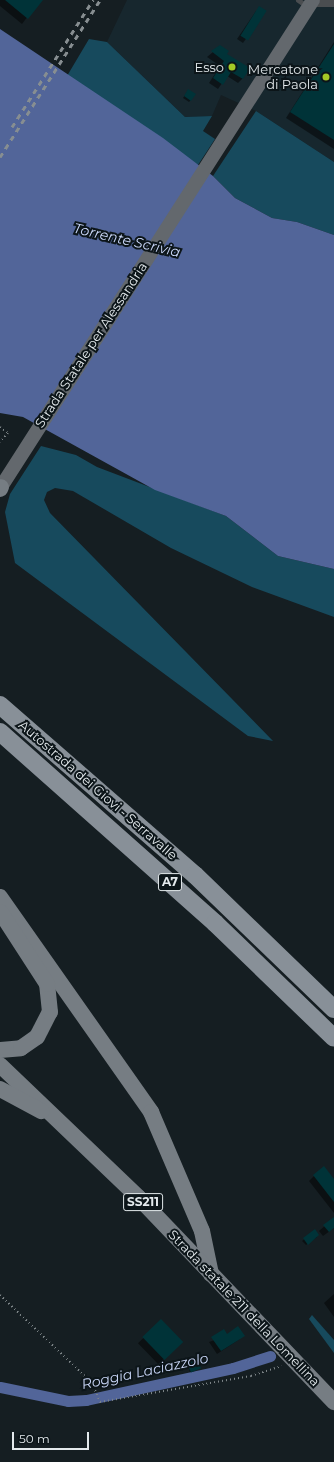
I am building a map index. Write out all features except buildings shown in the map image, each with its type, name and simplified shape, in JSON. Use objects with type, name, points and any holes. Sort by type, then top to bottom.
[{"type":"highway","name":"Autostrada dei Giovi - Serravalle","points":[[0,705],[195,876],[334,1009]]},
{"type":"highway","name":"Autostrada dei Giovi - Serravalle","points":[[0,732],[215,923],[333,1038]]},
{"type":"main road","name":"Strada Statale per Alessandria","points":[[0,488],[224,137],[308,2]]},
{"type":"main road","points":[[0,897],[151,1112],[202,1231],[211,1274]]},
{"type":"main road","points":[[0,911],[47,984],[50,1012],[37,1037],[21,1048],[0,1050]]},
{"type":"main road","name":"Strada statale 211 della Lomellina","points":[[0,1065],[74,1132],[334,1401]]},
{"type":"main road","points":[[0,1089],[34,1105],[74,1132]]},
{"type":"street","points":[[308,2],[334,2]]},
{"type":"path","points":[[0,427],[8,432],[0,442]]},
{"type":"path","points":[[0,1295],[92,1383],[99,1399],[251,1376],[280,1367],[291,1357]]},
{"type":"shaded area","points":[[127,0],[334,0],[334,162],[256,111],[221,95],[212,116],[185,117],[107,42]]},
{"type":"shaded area","points":[[89,39],[107,42],[185,117],[212,116],[203,131],[215,139],[198,165],[67,76]]},
{"type":"shaded area","points":[[256,111],[334,162],[334,235],[297,222],[272,218],[235,198],[213,176]]},
{"type":"shaded area","points":[[41,446],[76,455],[97,467],[226,516],[278,556],[334,569],[334,617],[252,587],[171,548],[73,491],[55,488],[47,492],[44,500],[50,513],[273,741],[248,736],[15,563],[5,512],[10,494]]},
{"type":"shaded area","points":[[312,1315],[334,1340],[334,1353],[309,1319]]},
{"type":"water","name":"Torrente Scrivia","points":[[0,29],[163,138],[213,176],[235,198],[272,218],[297,222],[334,235],[334,569],[278,556],[226,516],[155,490],[23,417],[0,413]]},
{"type":"waterway","name":"Roggia Laciazzolo","points":[[0,1387],[68,1401],[86,1400],[233,1368],[270,1356]]},
{"type":"railway","points":[[12,127],[93,0]]},
{"type":"railway","points":[[0,157],[100,0]]},
{"type":"place","name":"Esso","points":[[232,67]]},
{"type":"place","name":"Mercatone di Paola","points":[[326,77]]}]
